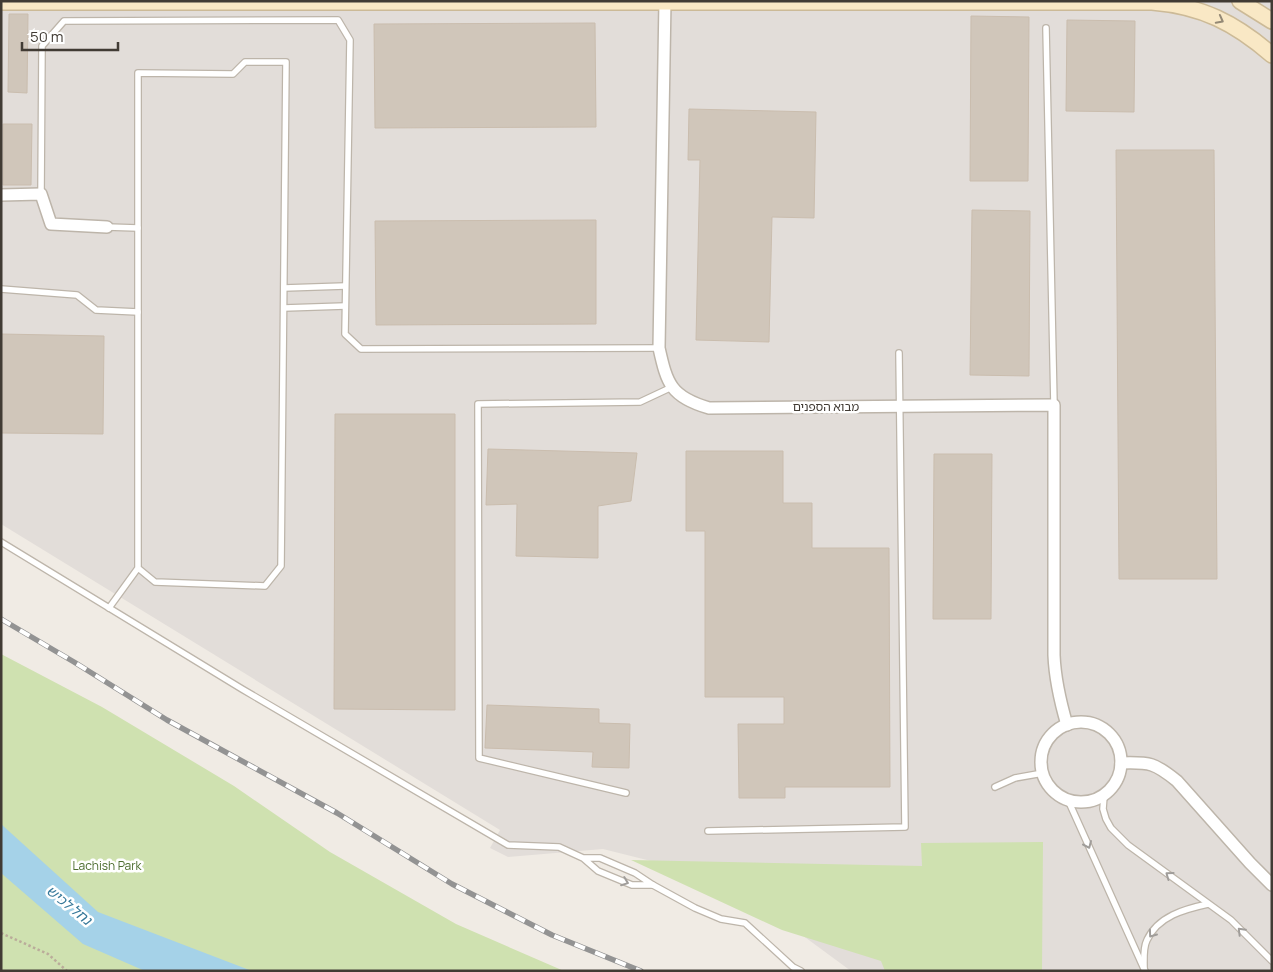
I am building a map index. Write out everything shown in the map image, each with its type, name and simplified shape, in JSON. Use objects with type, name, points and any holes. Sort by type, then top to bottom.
[{"type":"street","points":[[1240,1],[1272,21]]},
{"type":"street","points":[[1,2],[1152,2],[1178,4],[1212,16],[1244,33],[1272,55]]},
{"type":"street","name":"מבוא הספנים","points":[[665,2],[659,348],[665,374],[681,397],[694,404],[708,408],[1054,405]]},
{"type":"street","points":[[1,195],[42,194],[51,224],[107,227]]},
{"type":"street","points":[[1054,405],[1054,655],[1059,697],[1067,725]]},
{"type":"street","points":[[1080,722],[1093,724],[1104,730],[1116,744],[1122,762],[1119,775],[1113,787],[1104,796],[1093,801],[1081,802],[1068,800],[1052,790],[1043,773],[1041,761],[1043,749],[1057,730],[1080,722]]},
{"type":"street","points":[[1122,762],[1144,762],[1157,766],[1177,781],[1272,885]]},
{"type":"lane","points":[[42,194],[42,46],[64,21],[338,20],[350,40],[344,334],[362,349],[659,348]]},
{"type":"lane","points":[[1046,28],[1054,405]]},
{"type":"lane","points":[[109,608],[138,568],[138,73],[233,74],[245,62],[286,62],[281,566],[265,586],[155,582],[138,568]]},
{"type":"lane","points":[[107,227],[138,228]]},
{"type":"lane","points":[[284,288],[345,286]]},
{"type":"lane","points":[[1,290],[77,295],[96,310],[138,312]]},
{"type":"lane","points":[[284,308],[345,306]]},
{"type":"lane","points":[[708,831],[905,827],[899,353]]},
{"type":"lane","points":[[626,794],[479,758],[478,404],[640,402],[672,386]]},
{"type":"lane","points":[[1,542],[242,689],[508,845],[559,847],[583,858],[598,871],[632,885],[653,886]]},
{"type":"lane","points":[[994,787],[1015,778],[1043,773]]},
{"type":"lane","points":[[1104,796],[1103,809],[1106,819],[1111,828],[1128,845],[1231,920],[1272,961]]},
{"type":"lane","points":[[1068,800],[1144,970]]},
{"type":"lane","points":[[583,858],[600,858],[635,873],[653,886],[704,912],[721,919],[745,923],[801,971]]},
{"type":"lane","points":[[1144,970],[1144,948],[1147,940],[1162,921],[1177,912],[1208,904]]},
{"type":"path","points":[[1,933],[48,954],[67,971]]},
{"type":"shaded area","points":[[1,1],[1272,1],[1272,971],[851,971],[802,935],[715,877],[603,849],[508,857],[490,848],[500,830],[1,524]]},
{"type":"green space","name":"Lachish Park","points":[[1,654],[102,707],[234,786],[330,852],[456,924],[564,971],[1,971]]},
{"type":"green space","points":[[1043,842],[1042,971],[885,971],[881,961],[782,930],[631,860],[922,866],[921,843]]},
{"type":"water","name":"נחל לכיש","points":[[1,824],[98,912],[252,971],[145,971],[83,944],[1,873]]},
{"type":"building","points":[[9,14],[28,14],[27,93],[8,92]]},
{"type":"building","points":[[971,16],[1029,17],[1028,181],[970,181]]},
{"type":"building","points":[[1067,20],[1135,21],[1134,112],[1066,111]]},
{"type":"building","points":[[595,23],[596,127],[375,128],[374,24]]},
{"type":"building","points":[[689,109],[816,112],[814,218],[772,217],[769,342],[696,340],[700,160],[688,160]]},
{"type":"building","points":[[3,124],[32,124],[31,185],[3,185]]},
{"type":"building","points":[[1116,150],[1214,150],[1217,579],[1119,579]]},
{"type":"building","points":[[972,210],[1030,211],[1029,376],[970,375]]},
{"type":"building","points":[[596,220],[596,324],[376,325],[375,221]]},
{"type":"building","points":[[1,334],[104,336],[103,434],[1,433]]},
{"type":"building","points":[[335,414],[455,414],[455,710],[334,709]]},
{"type":"building","points":[[488,449],[637,453],[631,501],[598,506],[598,558],[516,556],[517,504],[486,505]]},
{"type":"building","points":[[686,451],[783,451],[783,503],[812,503],[812,548],[889,548],[890,787],[785,787],[785,798],[739,798],[738,724],[784,724],[784,697],[705,697],[705,531],[686,531]]},
{"type":"building","points":[[934,454],[992,454],[991,619],[933,619]]},
{"type":"building","points":[[487,705],[599,709],[599,723],[630,724],[629,768],[592,767],[593,752],[485,748]]},
{"type":"railway","points":[[1,619],[167,720],[337,813],[452,884],[552,935],[641,971]]}]
